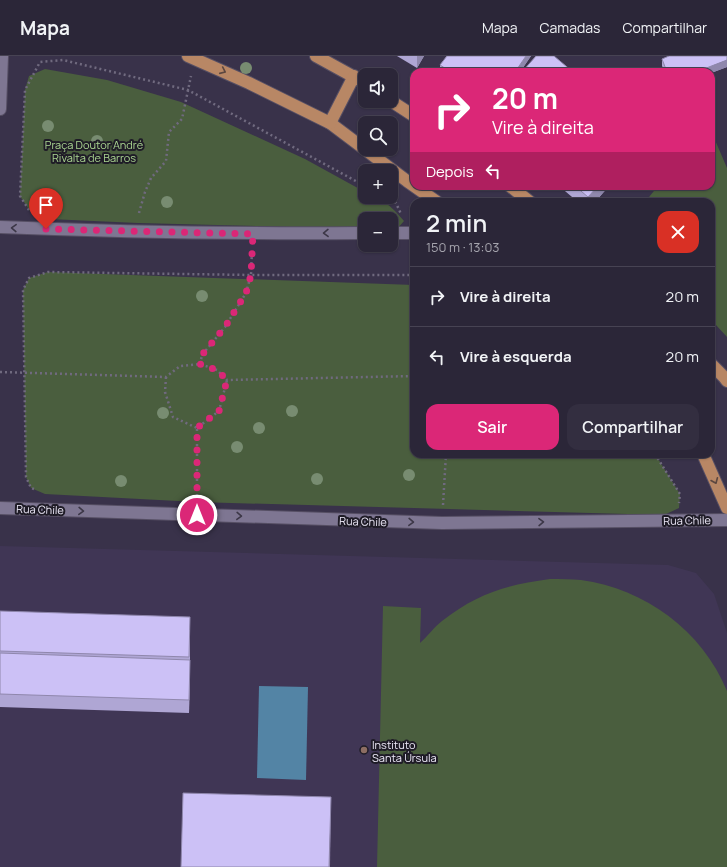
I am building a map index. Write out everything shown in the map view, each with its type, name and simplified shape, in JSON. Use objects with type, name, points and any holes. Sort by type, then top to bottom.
[{"type":"main road","points":[[316,56],[358,79]]},
{"type":"main road","points":[[191,57],[249,83],[330,123],[410,184]]},
{"type":"main road","points":[[330,123],[354,76]]},
{"type":"main road","points":[[398,106],[410,113]]},
{"type":"main road","points":[[419,190],[431,198]]},
{"type":"main road","points":[[515,190],[525,198]]},
{"type":"main road","points":[[715,368],[727,381]]},
{"type":"main road","points":[[705,458],[727,508]]},
{"type":"street","points":[[0,109],[2,56]]},
{"type":"street","points":[[0,227],[130,232],[253,234],[358,233]]},
{"type":"street","points":[[398,233],[410,232]]},
{"type":"street","name":"Rua Chile","points":[[0,508],[442,523],[727,520]]},
{"type":"path","points":[[138,215],[151,178],[166,162],[169,132],[182,119],[188,90],[191,57]]},
{"type":"path","points":[[30,211],[20,196],[24,90],[40,62],[63,60],[188,90],[358,182]]},
{"type":"path","points":[[396,204],[401,215]]},
{"type":"path","points":[[200,364],[202,355],[225,327],[246,293],[251,275],[253,234]]},
{"type":"path","points":[[38,491],[31,488],[26,477],[23,290],[29,278],[48,272],[251,275],[410,275]]},
{"type":"path","points":[[0,372],[166,377],[180,366],[200,364],[217,370],[227,380],[410,376]]},
{"type":"path","points":[[166,377],[165,392],[173,417],[197,428]]},
{"type":"path","points":[[197,428],[219,411],[227,380]]},
{"type":"path","points":[[197,428],[197,515]]},
{"type":"path","points":[[442,523],[446,458]]},
{"type":"path","points":[[658,458],[680,494],[679,508]]},
{"type":"shaded area","name":"Instituto Santa Úrsula","points":[[0,546],[668,565],[696,573],[714,594],[727,633],[727,867],[0,867]]},
{"type":"green space","name":"Praça Doutor André Rivalta de Barros","points":[[45,69],[107,80],[181,102],[305,159],[358,188],[358,204],[387,204],[396,212],[358,212],[358,229],[49,219],[30,211],[20,196],[25,90],[29,76]]},
{"type":"green space","points":[[715,140],[727,168],[727,337],[715,324],[715,198],[648,198],[655,190],[715,190]]},
{"type":"green space","name":"Praça Doutor André Rivalta de Barros","points":[[398,214],[404,221],[398,228]]},
{"type":"green space","points":[[48,272],[410,285],[410,458],[658,458],[680,494],[679,508],[664,515],[197,502],[45,494],[31,488],[26,477],[23,290],[29,278]]},
{"type":"green space","points":[[550,579],[581,580],[605,585],[649,603],[669,616],[687,631],[703,649],[716,669],[727,691],[727,867],[377,867],[383,606],[421,608],[420,643],[436,626],[455,611],[480,597],[520,584]]},
{"type":"water","points":[[259,686],[308,687],[306,780],[257,778]]},
{"type":"building","points":[[447,56],[526,56],[518,68],[445,68],[440,65]]},
{"type":"building","points":[[536,56],[554,56],[568,68],[526,68]]},
{"type":"building","points":[[669,56],[727,56],[727,60],[706,68],[665,68],[662,59]]},
{"type":"building","points":[[580,190],[594,190],[588,197]]},
{"type":"building","points":[[0,611],[190,617],[189,657],[0,651]]},
{"type":"building","points":[[0,653],[190,660],[189,700],[0,694]]},
{"type":"building","points":[[183,793],[331,797],[329,867],[181,867]]},
{"type":"place","name":"Instituto Santa Úrsula","points":[[364,750]]},
{"type":"route","points":[[46,229],[253,234],[251,275],[246,293],[225,327],[202,355],[200,364],[217,370],[227,380],[219,411],[197,428],[197,515]]}]
